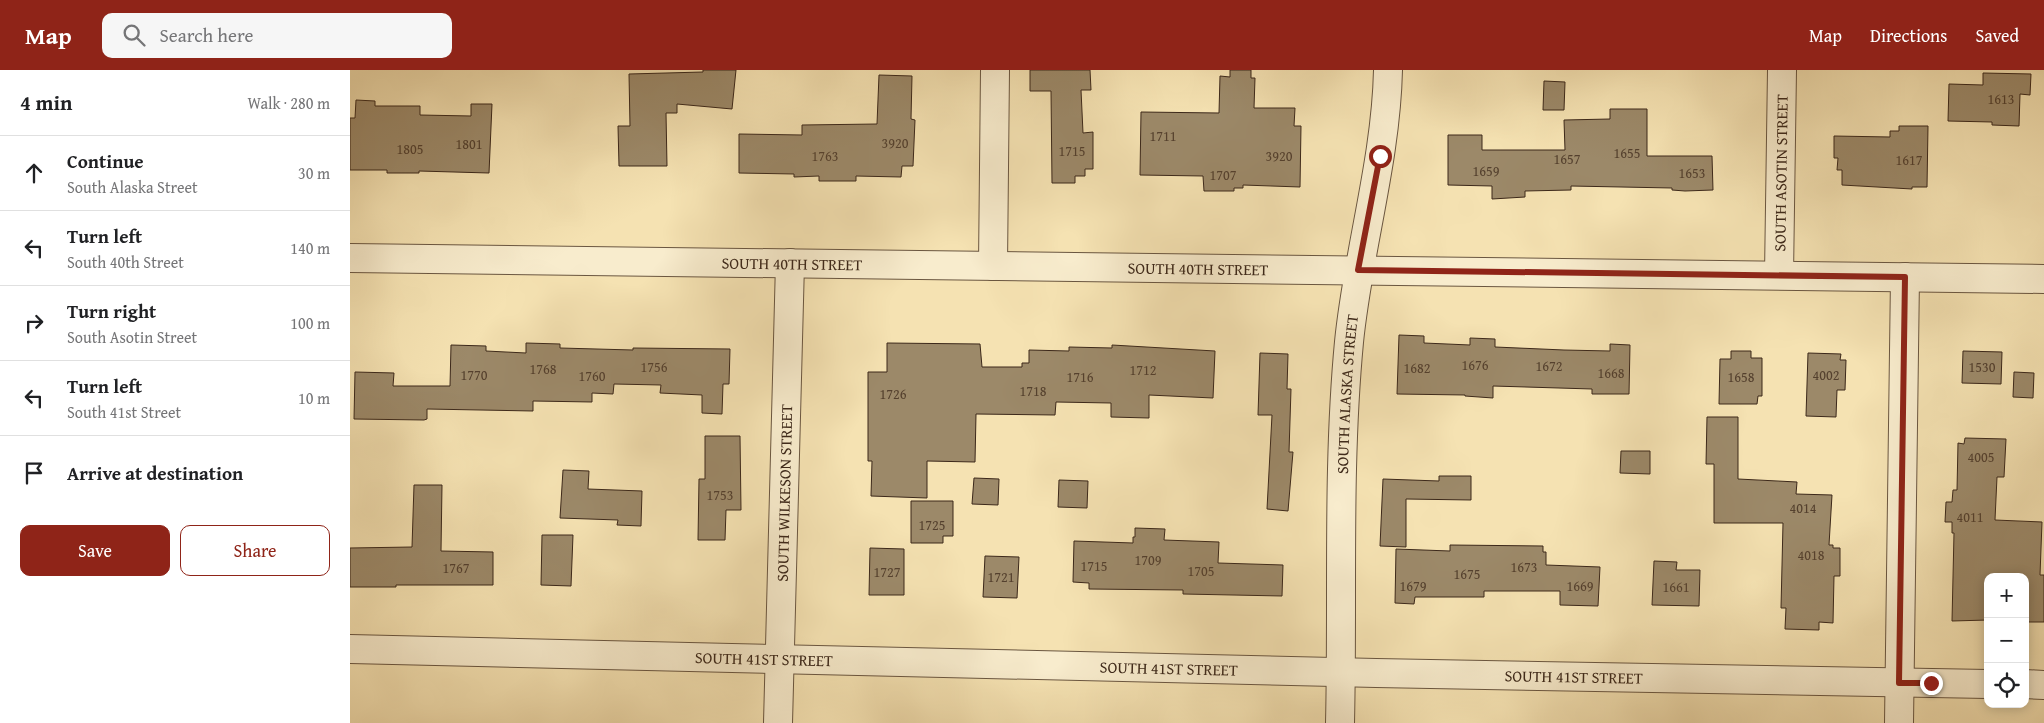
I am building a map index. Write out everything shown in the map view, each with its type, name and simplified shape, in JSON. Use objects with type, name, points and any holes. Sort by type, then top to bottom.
[{"type":"street","points":[[992,266],[995,70]]},
{"type":"street","name":"SOUTH ALASKA STREET","points":[[1340,723],[1344,396],[1358,270],[1384,132],[1388,70]]},
{"type":"street","name":"SOUTH ASOTIN STREET","points":[[1779,275],[1782,70]]},
{"type":"street","name":"SOUTH 40TH STREET","points":[[350,258],[2044,279]]},
{"type":"street","name":"SOUTH WILKESON STREET","points":[[778,723],[790,263]]},
{"type":"street","points":[[1898,723],[1905,277]]},
{"type":"street","name":"SOUTH 41ST STREET","points":[[350,649],[1341,672],[1984,684]]},
{"type":"street","points":[[2029,684],[2044,685]]},
{"type":"building","points":[[703,70],[736,70],[732,109],[677,104],[677,113],[666,113],[667,166],[619,166],[618,126],[630,126],[629,74],[703,72]]},
{"type":"building","points":[[1030,70],[1090,70],[1091,90],[1081,90],[1083,133],[1093,132],[1093,169],[1085,169],[1085,176],[1075,176],[1075,183],[1052,183],[1051,91],[1030,91]]},
{"type":"building","points":[[1230,70],[1251,70],[1251,78],[1255,78],[1254,108],[1295,108],[1294,126],[1301,126],[1300,187],[1243,185],[1243,188],[1234,188],[1234,191],[1204,191],[1203,176],[1140,175],[1141,112],[1219,113],[1220,76],[1230,77]]},
{"type":"building","points":[[1983,73],[2031,74],[2030,95],[2020,94],[2019,126],[1992,125],[1992,122],[1948,121],[1949,84],[1983,85]]},
{"type":"building","points":[[879,75],[912,76],[911,119],[915,120],[913,166],[902,166],[901,177],[856,176],[856,181],[819,181],[819,176],[794,177],[794,174],[739,173],[739,134],[802,135],[802,125],[877,124]]},
{"type":"building","points":[[1544,81],[1565,82],[1564,110],[1543,110]]},
{"type":"building","points":[[356,100],[375,101],[375,106],[420,106],[420,115],[471,116],[471,104],[492,104],[489,173],[419,171],[419,173],[387,173],[387,170],[350,170],[350,118],[355,118]]},
{"type":"building","points":[[1610,109],[1647,109],[1647,156],[1712,156],[1713,190],[1685,191],[1672,190],[1672,188],[1571,186],[1571,190],[1525,191],[1525,197],[1492,199],[1492,186],[1448,185],[1448,135],[1482,135],[1482,150],[1565,150],[1564,120],[1610,119]]},
{"type":"building","points":[[1899,126],[1928,126],[1927,187],[1912,187],[1912,189],[1842,185],[1842,170],[1837,170],[1838,158],[1834,158],[1834,136],[1890,137],[1890,131],[1899,131]]},
{"type":"building","points":[[1399,335],[1424,336],[1424,343],[1470,345],[1470,338],[1495,339],[1495,347],[1564,350],[1610,351],[1610,344],[1630,345],[1629,394],[1592,394],[1592,389],[1493,386],[1493,398],[1465,395],[1397,394]]},
{"type":"building","points":[[526,343],[560,344],[560,348],[633,350],[633,348],[730,349],[729,384],[723,384],[722,414],[702,413],[702,395],[660,393],[661,385],[614,384],[613,394],[592,393],[592,402],[533,401],[533,411],[427,409],[427,419],[424,420],[354,419],[355,372],[394,373],[393,386],[450,386],[451,345],[486,346],[486,351],[526,353]]},
{"type":"building","points":[[887,343],[980,344],[982,367],[1022,367],[1022,363],[1029,363],[1029,350],[1069,351],[1069,347],[1112,348],[1112,345],[1215,351],[1213,398],[1149,395],[1149,418],[1111,417],[1111,403],[1056,402],[1055,415],[976,414],[975,462],[927,461],[927,498],[871,496],[872,461],[868,461],[868,372],[887,372]]},
{"type":"building","points":[[1731,351],[1751,351],[1751,358],[1762,358],[1762,396],[1758,396],[1757,404],[1719,404],[1720,359],[1731,359]]},
{"type":"building","points":[[1963,351],[2002,352],[2001,384],[1962,383]]},
{"type":"building","points":[[1260,353],[1288,354],[1287,389],[1291,389],[1289,452],[1293,452],[1288,511],[1267,509],[1272,415],[1258,415]]},
{"type":"building","points":[[1808,353],[1841,354],[1840,360],[1846,360],[1845,390],[1837,390],[1836,417],[1806,416]]},
{"type":"building","points":[[2014,372],[2034,373],[2033,398],[2013,397]]},
{"type":"building","points":[[1707,417],[1738,417],[1738,479],[1797,482],[1796,494],[1832,495],[1829,545],[1833,545],[1833,548],[1840,548],[1840,576],[1834,576],[1833,623],[1819,622],[1819,630],[1785,629],[1786,608],[1781,608],[1783,523],[1714,523],[1714,464],[1706,464]]},
{"type":"building","points":[[705,436],[740,436],[741,510],[726,510],[725,540],[698,540],[699,479],[705,479]]},
{"type":"building","points":[[1965,438],[2006,439],[2004,477],[1997,477],[1995,520],[2042,522],[2040,575],[2044,575],[2044,622],[2029,622],[2029,573],[1984,573],[1984,620],[1952,621],[1954,533],[1952,533],[1952,522],[1945,522],[1946,502],[1952,502],[1953,490],[1957,490],[1958,443],[1964,444]]},
{"type":"building","points":[[1621,451],[1650,451],[1650,474],[1620,473]]},
{"type":"building","points":[[563,470],[589,471],[588,489],[642,491],[641,526],[617,525],[618,520],[560,518]]},
{"type":"building","points":[[1439,476],[1471,476],[1471,500],[1406,499],[1406,547],[1380,546],[1383,479],[1439,481]]},
{"type":"building","points":[[974,478],[999,479],[998,505],[972,504]]},
{"type":"building","points":[[1059,480],[1088,481],[1087,508],[1058,507]]},
{"type":"building","points":[[414,485],[442,485],[441,551],[493,552],[493,585],[350,587],[350,548],[412,547]]},
{"type":"building","points":[[911,501],[953,501],[953,536],[943,536],[943,543],[911,543]]},
{"type":"building","points":[[1135,528],[1165,529],[1164,540],[1219,542],[1218,563],[1283,565],[1282,596],[1183,594],[1183,590],[1089,589],[1089,583],[1073,582],[1074,541],[1133,543]]},
{"type":"building","points":[[542,535],[573,535],[571,586],[541,585]]},
{"type":"building","points":[[1450,545],[1543,546],[1543,552],[1546,552],[1546,565],[1600,567],[1598,606],[1560,605],[1560,591],[1484,591],[1484,597],[1415,597],[1414,604],[1395,603],[1396,549],[1450,551]]},
{"type":"building","points":[[870,548],[904,549],[904,595],[869,595]]},
{"type":"building","points":[[985,556],[1019,557],[1017,598],[983,597]]},
{"type":"building","points":[[1654,561],[1677,562],[1676,570],[1700,570],[1699,606],[1652,605]]},
{"type":"route","points":[[1380,156],[1358,270],[1905,277],[1899,683],[1931,683]]}]
